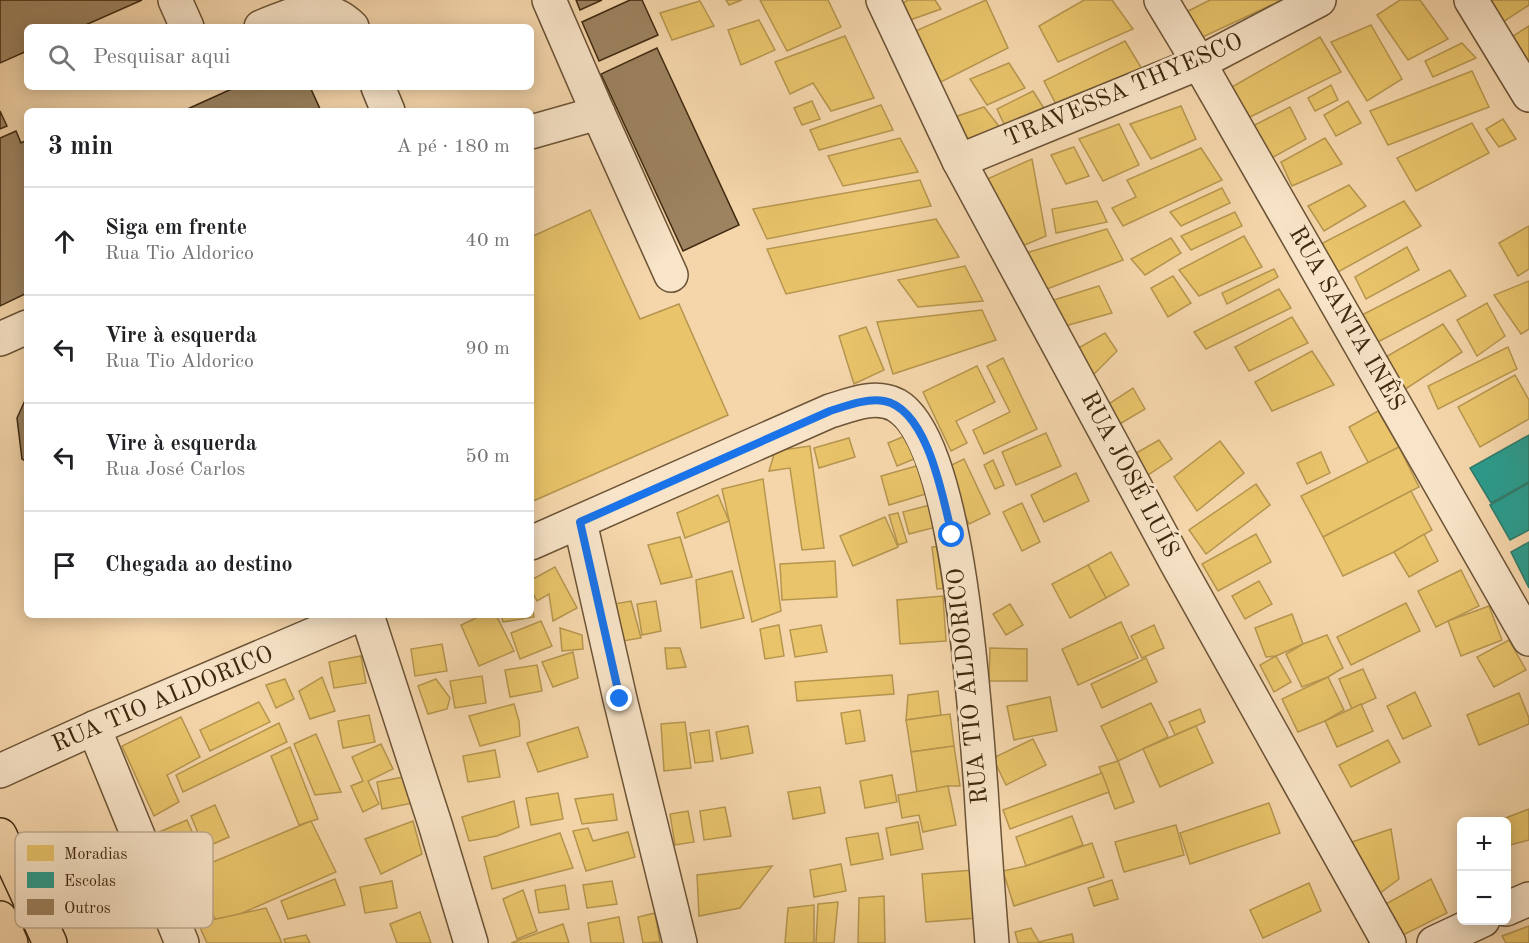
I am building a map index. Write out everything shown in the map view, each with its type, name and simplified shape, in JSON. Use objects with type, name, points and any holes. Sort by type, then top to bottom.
[{"type":"highway","points":[[0,835],[15,867]]},
{"type":"highway","points":[[0,918],[11,943]]},
{"type":"highway","points":[[43,928],[50,943]]},
{"type":"street","points":[[174,0],[186,24]]},
{"type":"street","points":[[549,0],[671,275]]},
{"type":"street","name":"RUA JOSÉ LUÍS","points":[[883,0],[959,161],[1171,554],[1389,943]]},
{"type":"street","name":"RUA SANTA INÊS","points":[[1161,0],[1529,639]]},
{"type":"street","name":"TRAVESSA THYESCO","points":[[959,161],[1199,63],[1318,0]]},
{"type":"street","points":[[1470,0],[1529,95]]},
{"type":"street","points":[[268,24],[304,9],[320,7],[341,14],[349,24]]},
{"type":"street","points":[[379,90],[387,108]]},
{"type":"street","points":[[534,131],[598,113]]},
{"type":"street","points":[[0,339],[24,328]]},
{"type":"street","name":"RUA TIO ALDORICO","points":[[534,542],[830,411],[860,402],[883,401],[897,406],[909,416],[933,462],[954,547],[971,653],[992,943]]},
{"type":"street","points":[[580,522],[620,699],[680,943]]},
{"type":"street","name":"RUA TIO ALDORICO","points":[[0,771],[94,728],[352,618]]},
{"type":"street","points":[[368,618],[471,943]]},
{"type":"street","points":[[94,728],[137,832]]},
{"type":"street","points":[[1511,907],[1529,899]]},
{"type":"street","points":[[1434,943],[1474,925]]},
{"type":"street","points":[[177,928],[183,943]]},
{"type":"building: Moradias","points":[[726,0],[742,0],[729,5]]},
{"type":"building: Moradias","points":[[760,0],[828,0],[841,27],[787,51]]},
{"type":"building: Moradias","points":[[908,0],[935,0],[941,9],[910,20],[901,4]]},
{"type":"building: Moradias","points":[[986,0],[1008,48],[931,87],[904,36]]},
{"type":"building: Moradias","points":[[1084,0],[1112,0],[1133,29],[1058,62],[1039,26]]},
{"type":"building: Moradias","points":[[1210,0],[1282,0],[1192,42],[1178,16]]},
{"type":"building: Moradias","points":[[1400,0],[1420,0],[1448,39],[1408,60],[1377,15]]},
{"type":"building: Moradias","points":[[1485,0],[1529,0],[1529,5],[1500,24]]},
{"type":"building: Moradias","points":[[700,1],[714,26],[672,40],[660,13]]},
{"type":"building: Moradias","points":[[759,20],[775,50],[741,65],[728,30]]},
{"type":"building: Moradias","points":[[1371,25],[1402,79],[1367,101],[1331,42]]},
{"type":"building: Moradias","points":[[1529,26],[1529,59],[1521,64],[1510,38]]},
{"type":"building: Moradias","points":[[845,36],[874,98],[831,111],[813,83],[790,94],[775,62]]},
{"type":"building: Moradias","points":[[1320,37],[1341,72],[1250,117],[1230,88]]},
{"type":"building: Moradias","points":[[1125,41],[1142,69],[1057,106],[1044,81]]},
{"type":"building: Moradias","points":[[1462,43],[1476,58],[1433,77],[1425,61]]},
{"type":"building: Moradias","points":[[1009,63],[1025,88],[987,105],[970,79]]},
{"type":"building: Moradias","points":[[1472,71],[1489,107],[1388,145],[1370,111]]},
{"type":"building: Moradias","points":[[1331,85],[1338,100],[1315,111],[1308,98]]},
{"type":"building: Moradias","points":[[1033,91],[1045,110],[1005,126],[997,109]]},
{"type":"building: Moradias","points":[[812,101],[820,119],[802,125],[794,108]]},
{"type":"building: Moradias","points":[[1348,101],[1361,123],[1336,136],[1324,115]]},
{"type":"building: Moradias","points":[[881,105],[893,130],[819,150],[810,130]]},
{"type":"building: Moradias","points":[[1181,106],[1196,139],[1151,159],[1130,124]]},
{"type":"building: Moradias","points":[[984,107],[1001,129],[958,145],[946,120]]},
{"type":"building: Moradias","points":[[1290,107],[1306,139],[1268,160],[1245,130]]},
{"type":"building: Moradias","points":[[1503,119],[1516,139],[1499,147],[1486,129]]},
{"type":"building: Moradias","points":[[1472,123],[1489,153],[1416,191],[1397,158]]},
{"type":"building: Moradias","points":[[1119,124],[1139,165],[1103,181],[1079,139]]},
{"type":"building: Moradias","points":[[900,138],[918,172],[843,186],[828,156]]},
{"type":"building: Moradias","points":[[1325,138],[1342,164],[1292,186],[1281,162]]},
{"type":"building: Moradias","points":[[1074,147],[1089,176],[1066,184],[1051,155]]},
{"type":"building: Moradias","points":[[1201,148],[1222,180],[1123,226],[1112,208],[1136,197],[1127,180]]},
{"type":"building: Moradias","points":[[1032,159],[1046,236],[1015,249],[974,185]]},
{"type":"building: Moradias","points":[[920,180],[931,206],[767,239],[753,209]]},
{"type":"building: Moradias","points":[[1349,185],[1366,206],[1324,231],[1308,206]]},
{"type":"building: Moradias","points":[[1222,188],[1230,203],[1181,226],[1170,212]]},
{"type":"building: Moradias","points":[[1097,201],[1107,222],[1056,233],[1052,209]]},
{"type":"building: Moradias","points":[[1404,201],[1421,226],[1329,277],[1315,247]]},
{"type":"building: Moradias","points":[[590,210],[640,319],[679,304],[728,415],[534,501],[534,236]]},
{"type":"building: Moradias","points":[[1235,212],[1242,226],[1191,250],[1181,236]]},
{"type":"building: Moradias","points":[[936,219],[959,257],[786,294],[767,249]]},
{"type":"building: Moradias","points":[[1529,226],[1529,269],[1518,276],[1499,243]]},
{"type":"building: Moradias","points":[[1107,229],[1123,260],[1039,292],[1026,253]]},
{"type":"building: Moradias","points":[[1244,236],[1262,267],[1199,296],[1179,270]]},
{"type":"building: Moradias","points":[[1171,238],[1181,253],[1145,275],[1131,259]]},
{"type":"building: Moradias","points":[[1407,247],[1419,270],[1366,299],[1355,277]]},
{"type":"building: Moradias","points":[[965,266],[983,301],[918,307],[898,280]]},
{"type":"building: Moradias","points":[[1274,269],[1278,277],[1227,304],[1222,293]]},
{"type":"building: Moradias","points":[[1450,270],[1466,296],[1374,344],[1356,318]]},
{"type":"building: Moradias","points":[[1173,276],[1191,303],[1168,317],[1151,288]]},
{"type":"building: Moradias","points":[[1529,281],[1529,329],[1521,334],[1494,295]]},
{"type":"building: Moradias","points":[[1099,286],[1112,313],[1054,329],[1041,304]]},
{"type":"building: Moradias","points":[[1279,289],[1291,308],[1206,349],[1194,332]]},
{"type":"building: Moradias","points":[[1487,303],[1505,336],[1477,356],[1457,320]]},
{"type":"building: Moradias","points":[[982,310],[996,340],[893,374],[877,322]]},
{"type":"building: Moradias","points":[[1292,317],[1308,343],[1249,371],[1235,347]]},
{"type":"building: Moradias","points":[[1443,324],[1462,352],[1404,390],[1384,358]]},
{"type":"building: Moradias","points":[[866,327],[884,370],[854,384],[839,336]]},
{"type":"building: Moradias","points":[[1105,333],[1117,351],[1089,379],[1073,351]]},
{"type":"building: Moradias","points":[[1508,347],[1517,369],[1438,409],[1428,386]]},
{"type":"building: Moradias","points":[[1312,351],[1334,385],[1272,411],[1255,382]]},
{"type":"building: Moradias","points":[[1003,358],[1037,429],[984,454],[973,430],[1010,412],[987,366]]},
{"type":"building: Moradias","points":[[977,366],[995,402],[956,421],[967,443],[951,451],[923,392]]},
{"type":"building: Moradias","points":[[1515,375],[1529,400],[1529,419],[1480,447],[1458,407]]},
{"type":"building: Moradias","points":[[1133,388],[1145,409],[1118,425],[1104,407]]},
{"type":"building: Moradias","points":[[1378,411],[1399,447],[1369,464],[1349,427]]},
{"type":"building: Moradias","points":[[1046,433],[1061,466],[1016,485],[1002,452]]},
{"type":"building: Moradias","points":[[905,436],[914,459],[897,466],[888,443]]},
{"type":"building: Moradias","points":[[849,438],[855,457],[819,468],[814,448]]},
{"type":"building: Moradias","points":[[1159,440],[1172,459],[1139,481],[1124,460]]},
{"type":"building: Moradias","points":[[1220,441],[1244,473],[1197,511],[1174,477]]},
{"type":"building: Moradias","points":[[810,446],[824,548],[802,550],[790,468],[769,471],[775,451]]},
{"type":"building: Moradias","points":[[1399,447],[1419,487],[1323,537],[1301,496]]},
{"type":"building: Moradias","points":[[1321,452],[1330,473],[1307,484],[1297,463]]},
{"type":"building: Moradias","points":[[964,459],[990,514],[969,524],[943,469]]},
{"type":"building: Moradias","points":[[993,460],[1004,485],[995,489],[984,465]]},
{"type":"building: Moradias","points":[[920,465],[929,493],[889,505],[881,476]]},
{"type":"building: Moradias","points":[[1076,473],[1089,501],[1044,522],[1031,495]]},
{"type":"building: Moradias","points":[[763,479],[781,611],[752,622],[722,489]]},
{"type":"building: Moradias","points":[[1256,484],[1270,505],[1206,554],[1189,530]]},
{"type":"building: Moradias","points":[[1411,491],[1432,530],[1394,552],[1343,576],[1323,537]]},
{"type":"building: Moradias","points":[[718,495],[729,521],[685,538],[677,513]]},
{"type":"building: Moradias","points":[[1022,503],[1040,542],[1022,551],[1003,512]]},
{"type":"building: Moradias","points":[[934,504],[940,526],[909,534],[903,512]]},
{"type":"building: Moradias","points":[[898,513],[907,542],[898,545],[889,515]]},
{"type":"building: Moradias","points":[[885,517],[898,547],[853,566],[840,536]]},
{"type":"building: Moradias","points":[[1256,534],[1271,562],[1218,591],[1202,564]]},
{"type":"building: Moradias","points":[[1424,534],[1438,561],[1409,577],[1394,552]]},
{"type":"building: Moradias","points":[[680,537],[692,577],[661,584],[648,545]]},
{"type":"building: Moradias","points":[[945,546],[950,588],[937,589],[932,547]]},
{"type":"building: Moradias","points":[[1111,552],[1129,585],[1106,598],[1088,565]]},
{"type":"building: Moradias","points":[[835,561],[837,597],[782,600],[780,564]]},
{"type":"building: Moradias","points":[[1088,565],[1106,598],[1070,618],[1052,584]]},
{"type":"building: Moradias","points":[[555,567],[577,608],[553,621],[549,594],[537,601],[534,595],[534,578]]},
{"type":"building: Moradias","points":[[1461,570],[1479,606],[1436,627],[1418,591]]},
{"type":"building: Moradias","points":[[732,571],[744,618],[701,628],[696,580]]},
{"type":"building: Moradias","points":[[1259,581],[1272,604],[1245,619],[1232,596]]},
{"type":"building: Moradias","points":[[943,596],[946,641],[900,644],[897,600]]},
{"type":"building: Moradias","points":[[631,601],[641,638],[623,641],[614,604]]},
{"type":"building: Moradias","points":[[656,601],[661,631],[642,635],[637,604]]},
{"type":"building: Moradias","points":[[1406,603],[1420,631],[1351,665],[1337,637]]},
{"type":"building: Moradias","points":[[1010,604],[1023,625],[1006,635],[993,614]]},
{"type":"building: Moradias","points":[[1489,606],[1502,640],[1461,656],[1448,621]]},
{"type":"building: Moradias","points":[[1292,614],[1303,644],[1276,656],[1266,657],[1255,628]]},
{"type":"building: Moradias","points":[[476,618],[498,618],[514,651],[479,666],[461,625]]},
{"type":"building: Moradias","points":[[502,618],[528,618],[503,622]]},
{"type":"building: Moradias","points":[[541,621],[552,646],[520,659],[511,633]]},
{"type":"building: Moradias","points":[[1121,622],[1138,658],[1078,685],[1062,649]]},
{"type":"building: Moradias","points":[[779,625],[784,656],[765,659],[760,629]]},
{"type":"building: Moradias","points":[[821,625],[827,652],[795,657],[790,630]]},
{"type":"building: Moradias","points":[[1154,625],[1164,648],[1142,658],[1131,636]]},
{"type":"building: Moradias","points":[[560,628],[582,635],[583,649],[562,651]]},
{"type":"building: Moradias","points":[[1327,635],[1343,668],[1328,677],[1302,687],[1286,654],[1303,644]]},
{"type":"building: Moradias","points":[[1509,640],[1526,670],[1494,687],[1477,657]]},
{"type":"building: Moradias","points":[[442,644],[447,671],[415,676],[411,649]]},
{"type":"building: Moradias","points":[[665,648],[680,648],[686,667],[667,669]]},
{"type":"building: Moradias","points":[[990,648],[1027,649],[1027,681],[989,681]]},
{"type":"building: Moradias","points":[[573,652],[578,678],[553,687],[542,662]]},
{"type":"building: Moradias","points":[[361,656],[366,683],[334,688],[329,662]]},
{"type":"building: Moradias","points":[[1276,656],[1291,682],[1274,692],[1260,665]]},
{"type":"building: Moradias","points":[[1146,658],[1157,682],[1102,708],[1091,684]]},
{"type":"building: Moradias","points":[[537,665],[542,691],[510,697],[505,670]]},
{"type":"building: Moradias","points":[[1363,669],[1376,698],[1352,709],[1339,679]]},
{"type":"building: Moradias","points":[[892,675],[894,694],[797,701],[795,682]]},
{"type":"building: Moradias","points":[[482,676],[486,703],[455,708],[450,681]]},
{"type":"building: Moradias","points":[[322,677],[335,711],[310,719],[299,691]]},
{"type":"building: Moradias","points":[[1328,677],[1344,710],[1298,732],[1282,699]]},
{"type":"building: Moradias","points":[[285,679],[294,699],[276,708],[266,685]]},
{"type":"building: Moradias","points":[[436,679],[450,698],[447,709],[428,714],[418,686]]},
{"type":"building: Moradias","points":[[938,691],[941,715],[906,720],[908,695]]},
{"type":"building: Moradias","points":[[1415,692],[1431,726],[1403,739],[1387,706]]},
{"type":"building: Moradias","points":[[1519,693],[1529,718],[1529,724],[1479,745],[1467,715]]},
{"type":"building: Moradias","points":[[1050,697],[1057,731],[1014,740],[1007,706]]},
{"type":"building: Moradias","points":[[259,702],[270,722],[210,751],[200,730]]},
{"type":"building: Moradias","points":[[1151,703],[1168,737],[1118,761],[1101,726]]},
{"type":"building: Moradias","points":[[514,704],[520,736],[480,746],[469,716]]},
{"type":"building: Moradias","points":[[1361,704],[1373,731],[1337,747],[1325,721]]},
{"type":"building: Moradias","points":[[1200,709],[1205,722],[1175,735],[1169,722]]},
{"type":"building: Moradias","points":[[860,710],[865,741],[846,744],[841,713]]},
{"type":"building: Moradias","points":[[950,714],[954,746],[911,752],[906,720]]},
{"type":"building: Moradias","points":[[369,715],[375,742],[343,748],[338,721]]},
{"type":"building: Moradias","points":[[181,717],[200,757],[167,775],[179,802],[154,816],[122,746]]},
{"type":"building: Moradias","points":[[685,722],[691,768],[664,771],[661,724]]},
{"type":"building: Moradias","points":[[279,723],[287,742],[183,792],[176,775]]},
{"type":"building: Moradias","points":[[748,726],[753,753],[721,759],[716,732]]},
{"type":"building: Moradias","points":[[1196,726],[1213,763],[1160,787],[1143,749]]},
{"type":"building: Moradias","points":[[578,727],[588,757],[538,772],[527,743]]},
{"type":"building: Moradias","points":[[709,730],[713,761],[695,763],[690,733]]},
{"type":"building: Moradias","points":[[316,734],[341,792],[315,795],[294,744]]},
{"type":"building: Moradias","points":[[1033,739],[1046,765],[1006,785],[993,758]]},
{"type":"building: Moradias","points":[[1388,740],[1400,762],[1351,787],[1339,765]]},
{"type":"building: Moradias","points":[[381,744],[393,769],[368,781],[379,804],[363,812],[351,786],[363,781],[352,757]]},
{"type":"building: Moradias","points":[[954,746],[960,786],[917,792],[911,752]]},
{"type":"building: Moradias","points":[[290,747],[318,819],[299,825],[271,756]]},
{"type":"building: Moradias","points":[[495,750],[500,777],[468,782],[463,756]]},
{"type":"building: Moradias","points":[[1118,761],[1134,802],[1115,809],[1099,767]]},
{"type":"building: Moradias","points":[[1102,773],[1109,792],[1010,829],[1003,810]]},
{"type":"building: Moradias","points":[[892,775],[897,802],[865,808],[860,781]]},
{"type":"building: Moradias","points":[[409,776],[413,803],[382,809],[377,782]]},
{"type":"building: Moradias","points":[[948,786],[956,825],[923,832],[919,815],[902,818],[898,795]]},
{"type":"building: Moradias","points":[[820,787],[825,813],[793,819],[788,792]]},
{"type":"building: Moradias","points":[[558,793],[563,819],[531,825],[526,798]]},
{"type":"building: Moradias","points":[[613,794],[617,820],[582,824],[575,799]]},
{"type":"building: Moradias","points":[[514,801],[519,827],[497,836],[469,841],[462,817]]},
{"type":"building: Moradias","points":[[1269,803],[1280,833],[1190,864],[1180,833]]},
{"type":"building: Moradias","points":[[215,805],[229,837],[213,844],[213,832],[198,832],[191,816]]},
{"type":"building: Moradias","points":[[725,807],[731,836],[704,840],[700,811]]},
{"type":"building: Moradias","points":[[1529,809],[1529,840],[1511,845],[1511,817],[1508,817]]},
{"type":"building: Moradias","points":[[688,811],[694,842],[675,845],[670,814]]},
{"type":"building: Moradias","points":[[1072,816],[1083,845],[1026,866],[1016,837]]},
{"type":"building: Moradias","points":[[187,820],[192,832],[159,832]]},
{"type":"building: Moradias","points":[[311,821],[336,872],[217,924],[213,915],[213,862]]},
{"type":"building: Moradias","points":[[413,821],[422,854],[381,874],[365,839]]},
{"type":"building: Moradias","points":[[918,822],[923,849],[891,855],[886,828]]},
{"type":"building: Moradias","points":[[1176,825],[1184,855],[1124,872],[1115,842]]},
{"type":"building: Moradias","points":[[588,828],[593,841],[628,832],[635,857],[586,871],[573,831]]},
{"type":"building: Moradias","points":[[1391,829],[1399,879],[1376,896],[1352,842]]},
{"type":"building: Moradias","points":[[560,833],[573,868],[492,889],[484,857]]},
{"type":"building: Moradias","points":[[878,833],[883,859],[851,865],[846,838]]},
{"type":"building: Moradias","points":[[1092,843],[1104,877],[1014,906],[1003,871],[1026,866]]},
{"type":"building: Moradias","points":[[841,864],[846,891],[814,897],[810,870]]},
{"type":"building: Moradias","points":[[772,866],[740,908],[699,916],[697,875]]},
{"type":"building: Moradias","points":[[974,870],[978,918],[926,922],[922,874]]},
{"type":"building: Moradias","points":[[335,879],[345,905],[288,919],[281,901]]},
{"type":"building: Moradias","points":[[1431,879],[1447,913],[1401,936],[1384,905]]},
{"type":"building: Moradias","points":[[1112,880],[1118,899],[1094,906],[1088,888]]},
{"type":"building: Moradias","points":[[392,881],[397,908],[365,913],[360,887]]},
{"type":"building: Moradias","points":[[612,881],[617,904],[587,908],[583,885]]},
{"type":"building: Moradias","points":[[1309,883],[1321,911],[1263,938],[1250,910]]},
{"type":"building: Moradias","points":[[565,885],[569,909],[539,913],[535,890]]},
{"type":"building: Moradias","points":[[523,890],[537,931],[517,939],[503,899]]},
{"type":"building: Moradias","points":[[884,896],[885,943],[858,943],[859,898]]},
{"type":"building: Moradias","points":[[838,902],[834,943],[816,943],[818,904]]},
{"type":"building: Moradias","points":[[814,905],[814,943],[785,943],[788,908]]},
{"type":"building: Moradias","points":[[266,908],[282,943],[207,943],[200,928],[213,928],[213,920]]},
{"type":"building: Moradias","points":[[420,912],[431,943],[397,943],[390,924]]},
{"type":"building: Moradias","points":[[655,913],[660,942],[643,943],[638,917]]},
{"type":"building: Moradias","points":[[619,917],[624,943],[591,943],[588,923]]},
{"type":"building: Moradias","points":[[563,924],[569,943],[511,943]]},
{"type":"building: Moradias","points":[[1529,926],[1529,943],[1506,943],[1502,936]]},
{"type":"building: Moradias","points":[[1031,928],[1039,942],[1072,934],[1074,943],[1018,943],[1015,932]]},
{"type":"building: Moradias","points":[[306,935],[310,943],[285,943],[284,939]]},
{"type":"building: Escolas","points":[[1529,435],[1529,482],[1491,503],[1470,468]]},
{"type":"building: Escolas","points":[[1529,483],[1529,530],[1510,540],[1490,505]]},
{"type":"building: Escolas","points":[[1529,542],[1529,588],[1511,552]]},
{"type":"building: Outros","points":[[0,0],[142,0],[88,24],[24,24],[24,52],[0,63]]},
{"type":"building: Outros","points":[[576,0],[602,0],[580,10]]},
{"type":"building: Outros","points":[[630,0],[642,0],[658,35],[599,61],[582,22]]},
{"type":"building: Outros","points":[[657,48],[739,225],[683,251],[601,74]]},
{"type":"building: Outros","points":[[229,90],[311,90],[320,108],[190,108]]},
{"type":"building: Outros","points":[[0,111],[7,126],[0,129]]},
{"type":"building: Outros","points":[[16,131],[21,143],[24,142],[24,294],[0,306],[0,138]]},
{"type":"building: Outros","points":[[24,403],[24,460],[22,459],[17,418]]},
{"type":"route","points":[[620,699],[580,522],[830,411],[860,402],[883,401],[897,406],[909,416],[919,433],[933,462],[952,535]]}]
